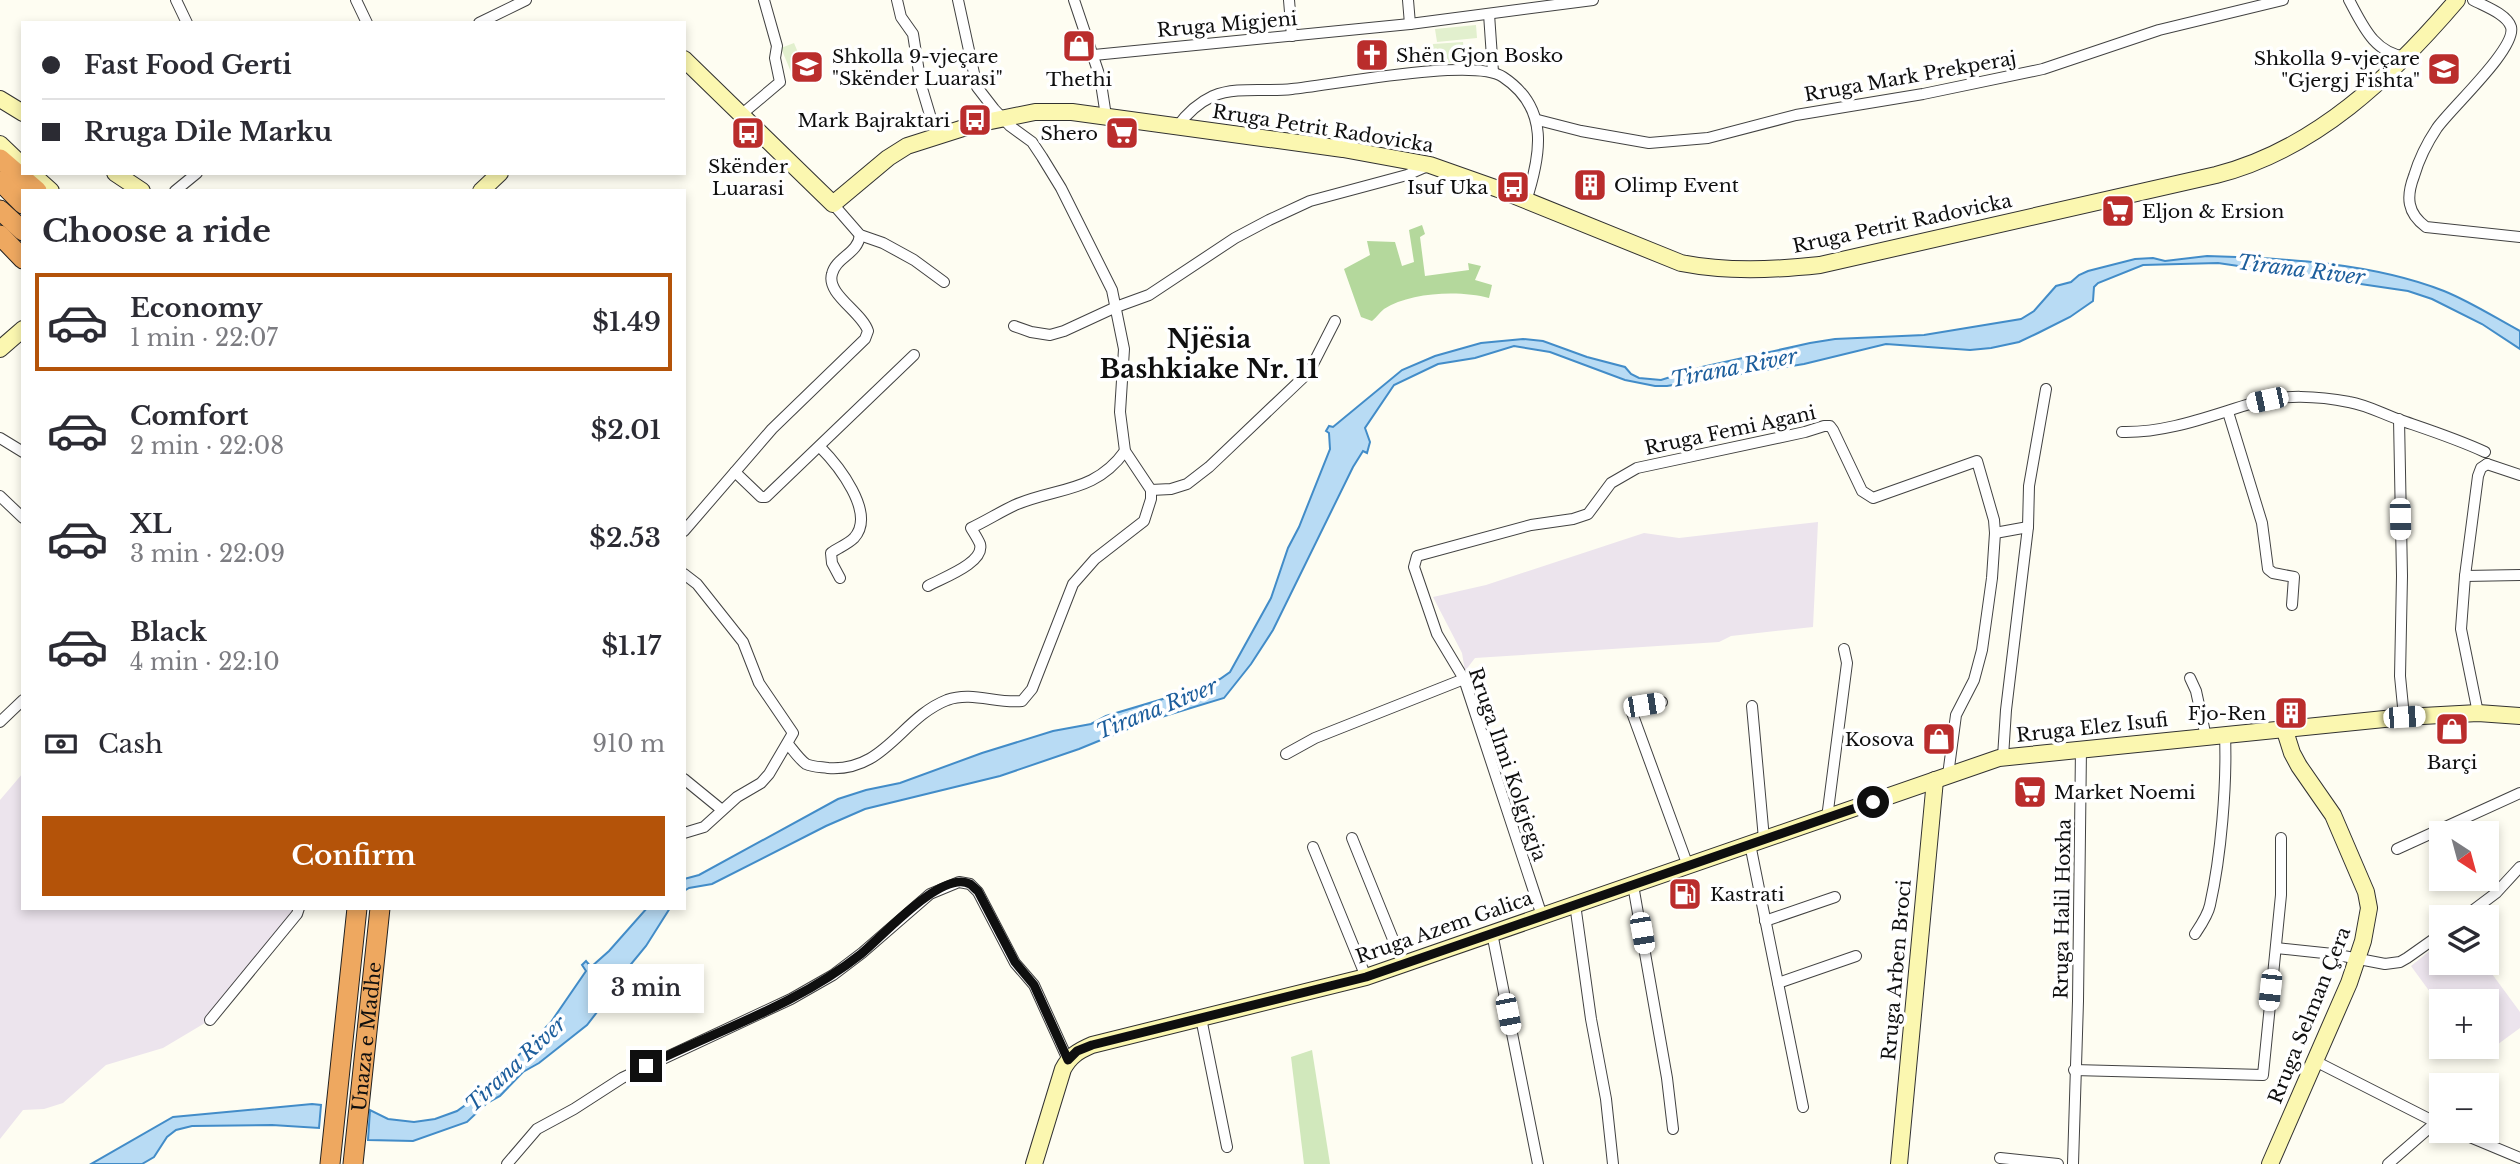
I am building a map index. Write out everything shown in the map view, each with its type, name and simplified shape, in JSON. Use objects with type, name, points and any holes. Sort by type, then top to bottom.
[{"type":"highway","points":[[0,159],[35,189]]},
{"type":"highway","points":[[0,181],[21,202]]},
{"type":"highway","points":[[0,210],[21,229]]},
{"type":"highway","points":[[0,235],[21,257]]},
{"type":"highway","name":"Unaza e Madhe","points":[[330,1164],[357,910]]},
{"type":"highway","name":"Unaza e Madhe","points":[[353,1164],[380,910]]},
{"type":"main road","name":"Rruga Petrit Radovicka","points":[[833,204],[888,158],[907,146],[936,135],[1035,112],[1107,116],[1343,149],[1430,165],[1681,262],[1707,268],[1745,270],[1820,265],[2216,175],[2249,165],[2298,142],[2377,85],[2457,0]]},
{"type":"main road","points":[[686,62],[833,204]]},
{"type":"main road","points":[[0,144],[21,164]]},
{"type":"main road","points":[[33,175],[49,189]]},
{"type":"main road","points":[[118,175],[139,189]]},
{"type":"main road","points":[[483,189],[498,175]]},
{"type":"main road","points":[[0,248],[21,266]]},
{"type":"main road","points":[[0,349],[21,331]]},
{"type":"main road","name":"Rruga Elez Isufi","points":[[1941,778],[2003,757],[2081,748],[2285,731],[2404,717],[2477,713],[2520,716]]},
{"type":"main road","name":"Rruga Selman Çera","points":[[2270,1164],[2357,960],[2368,924],[2369,908],[2366,892],[2333,816],[2299,766],[2285,731]]},
{"type":"main road","name":"Rruga Azem Galica","points":[[1068,1060],[1077,1051],[1092,1045],[1366,977],[1941,778]]},
{"type":"main road","name":"Rruga Arben Broci","points":[[1899,1164],[1941,778]]},
{"type":"main road","points":[[1034,1164],[1051,1105],[1068,1060]]},
{"type":"main road","points":[[1040,1144],[1043,1164]]},
{"type":"street","points":[[176,0],[186,21]]},
{"type":"street","points":[[356,0],[366,21]]},
{"type":"street","points":[[483,21],[526,0]]},
{"type":"street","points":[[742,114],[780,82],[775,58],[777,46],[764,0]]},
{"type":"street","points":[[897,0],[901,17],[913,34],[921,85],[936,135]]},
{"type":"street","points":[[788,744],[807,764],[836,768],[868,761],[933,708],[953,698],[980,697],[1010,702],[1022,701],[1032,689],[1073,584],[1095,559],[1144,521],[1151,499],[1151,490],[1125,451],[1120,412],[1124,349],[1112,290],[1061,188],[1032,142],[1003,119],[977,87],[958,0]]},
{"type":"street","points":[[1074,0],[1094,55],[1107,116]]},
{"type":"street","points":[[1289,0],[1292,36]]},
{"type":"street","points":[[1408,0],[1410,24]]},
{"type":"street","name":"Rruga Migjeni","points":[[1094,55],[1410,24],[1592,0]]},
{"type":"street","name":"Rruga Mark Prekperaj","points":[[1538,120],[1649,143],[1708,138],[1796,115],[1923,94],[2043,69],[2159,30],[2283,0]]},
{"type":"street","points":[[2350,0],[2374,42],[2383,50],[2406,57]]},
{"type":"street","points":[[2473,0],[2508,20],[2514,43],[2462,98],[2433,136],[2416,169],[2408,198],[2409,207],[2415,219],[2426,227],[2520,237]]},
{"type":"street","points":[[1489,14],[1493,72]]},
{"type":"street","points":[[1177,127],[1192,108],[1214,95],[1291,90],[1425,72],[1493,72],[1517,89],[1538,120],[1536,163],[1526,201]]},
{"type":"street","points":[[1014,326],[1049,335],[1064,331],[1149,295],[1235,238],[1310,201],[1407,175],[1430,165]]},
{"type":"street","points":[[177,189],[195,175]]},
{"type":"street","points":[[833,204],[860,235],[883,243],[914,260],[944,282]]},
{"type":"street","points":[[686,529],[772,429],[865,339],[868,331],[866,324],[831,285],[833,269],[859,243],[860,235]]},
{"type":"street","points":[[1151,490],[1171,489],[1187,484],[1209,467],[1309,372],[1335,321]]},
{"type":"street","points":[[735,472],[761,497],[766,497],[914,355]]},
{"type":"street","name":"Rruga Elez Isufi","points":[[2003,757],[2007,698],[2028,527],[2029,486],[2046,389]]},
{"type":"street","points":[[2122,432],[2175,427],[2260,401],[2296,398],[2349,402],[2485,447],[2487,464]]},
{"type":"street","points":[[2228,412],[2262,523],[2268,569],[2273,573],[2294,578],[2292,605]]},
{"type":"street","points":[[2399,419],[2402,576],[2400,676],[2404,717]]},
{"type":"street","name":"Rruga Femi Agani","points":[[1588,514],[1611,483],[1637,468],[1805,432],[1824,425],[1833,430],[1862,491],[1873,498],[1977,461],[1996,533]]},
{"type":"street","points":[[0,438],[21,451]]},
{"type":"street","points":[[820,447],[844,474],[858,507],[858,530],[854,538],[831,553],[832,563],[841,578]]},
{"type":"street","points":[[928,586],[970,565],[979,554],[981,546],[971,528],[1016,505],[1077,487],[1115,464],[1125,451]]},
{"type":"street","points":[[2487,464],[2520,475]]},
{"type":"street","points":[[2477,713],[2461,629],[2478,476],[2487,464]]},
{"type":"street","points":[[0,496],[21,516]]},
{"type":"street","name":"Rruga Ilmi Kolgjegja","points":[[1542,916],[1464,679],[1437,634],[1414,567],[1417,556],[1531,525],[1588,514]]},
{"type":"street","points":[[1941,778],[1956,715],[1974,680],[1982,650],[1996,533],[2028,527]]},
{"type":"street","points":[[2465,576],[2520,575]]},
{"type":"street","points":[[686,576],[697,584],[743,642],[759,683],[793,733],[761,783],[737,797],[704,827],[686,832]]},
{"type":"street","points":[[1827,818],[1847,663],[1844,649]]},
{"type":"street","points":[[2190,678],[2196,691],[2206,737]]},
{"type":"street","points":[[1286,754],[1315,738],[1464,679]]},
{"type":"street","points":[[0,722],[21,702]]},
{"type":"street","points":[[1662,702],[1631,710],[1688,866]]},
{"type":"street","points":[[1752,706],[1757,842],[1765,921],[1803,1107]]},
{"type":"street","points":[[2196,934],[2210,906],[2226,761],[2225,735]]},
{"type":"street","name":"Rruga Halil Hoxha","points":[[2073,1164],[2081,748]]},
{"type":"street","points":[[686,781],[722,810]]},
{"type":"street","points":[[2397,849],[2520,793]]},
{"type":"street","points":[[1352,838],[1403,964]]},
{"type":"street","points":[[2074,1070],[2263,1076],[2281,895],[2281,838]]},
{"type":"street","points":[[1313,847],[1366,977]]},
{"type":"street","points":[[2480,905],[2496,893],[2520,867]]},
{"type":"street","points":[[507,1164],[544,1124],[634,1072],[791,999],[833,975],[930,894],[959,882],[970,884],[978,891],[1015,962],[1034,985],[1068,1060]]},
{"type":"street","points":[[1633,885],[1667,1078],[1673,1129]]},
{"type":"street","points":[[1765,921],[1835,897]]},
{"type":"street","points":[[1575,905],[1591,1019],[1606,1099],[1613,1164]]},
{"type":"street","points":[[210,1020],[299,910]]},
{"type":"street","points":[[1492,933],[1538,1164]]},
{"type":"street","points":[[2276,948],[2333,954],[2385,964],[2400,962],[2429,942]]},
{"type":"street","points":[[1778,983],[1856,956]]},
{"type":"street","points":[[1201,1018],[1227,1147]]},
{"type":"street","points":[[2315,1061],[2429,1119]]},
{"type":"street","points":[[2388,1164],[2429,1131]]},
{"type":"street","points":[[2484,1143],[2520,1158]]},
{"type":"street","points":[[2000,1158],[2059,1164]]},
{"type":"shaded area","points":[[1818,522],[1813,627],[1731,636],[1719,642],[1475,658],[1465,671],[1462,653],[1433,597],[1486,585],[1644,533],[1679,538]]},
{"type":"shaded area","points":[[21,775],[21,910],[297,910],[210,1020],[163,1048],[106,1065],[63,1103],[44,1109],[23,1110],[0,1139],[0,800]]},
{"type":"shaded area","points":[[2429,952],[2429,975],[2493,975],[2520,1012],[2520,1028],[2499,1043],[2499,989],[2429,991],[2411,966]]},
{"type":"green space","points":[[1476,25],[1477,38],[1437,42],[1435,29]]},
{"type":"green space","points":[[1463,42],[1465,61],[1434,64],[1433,44]]},
{"type":"green space","points":[[794,43],[804,67],[791,72],[781,48]]},
{"type":"green space","points":[[1422,225],[1425,234],[1420,237],[1425,276],[1469,270],[1468,263],[1481,266],[1475,280],[1492,285],[1489,298],[1450,293],[1421,296],[1395,303],[1372,321],[1361,317],[1344,269],[1370,255],[1367,241],[1395,242],[1402,266],[1414,262],[1409,230]]},
{"type":"green space","points":[[1312,1050],[1330,1164],[1304,1164],[1291,1057]]},
{"type":"water","name":"Tirana River","points":[[2207,256],[2267,258],[2388,274],[2444,291],[2520,331],[2520,349],[2482,324],[2432,299],[2408,291],[2218,263],[2143,265],[2098,283],[2094,287],[2093,301],[2070,317],[2019,342],[1991,348],[1970,350],[1886,344],[1804,364],[1667,386],[1625,380],[1550,352],[1514,346],[1475,358],[1438,364],[1394,385],[1365,428],[1370,442],[1367,453],[1363,451],[1353,467],[1273,630],[1224,698],[1145,722],[1079,749],[1000,776],[865,809],[712,884],[686,890],[686,878],[699,875],[838,799],[900,783],[1053,731],[1091,724],[1106,716],[1196,689],[1230,672],[1271,598],[1288,548],[1330,449],[1329,433],[1326,431],[1402,370],[1435,356],[1481,343],[1523,339],[1543,341],[1625,367],[1639,378],[1661,380],[1702,367],[1810,343],[1835,339],[1924,335],[2021,319],[2034,311],[2056,286],[2071,282],[2088,271],[2135,259],[2153,258],[2165,261]]},
{"type":"water","name":"Tirana River","points":[[645,910],[669,910],[646,946],[627,969],[625,977],[615,979],[611,992],[615,997],[610,1001],[608,998],[587,1025],[539,1063],[523,1072],[500,1096],[487,1103],[467,1122],[413,1141],[368,1140],[370,1110],[388,1119],[414,1122],[435,1119],[457,1111],[475,1098],[498,1072],[511,1063],[551,1022],[586,971],[582,965],[586,961],[591,967]]},
{"type":"water","points":[[321,1105],[319,1128],[272,1125],[192,1126],[176,1130],[167,1137],[154,1157],[142,1164],[91,1164],[173,1117]]},
{"type":"place","name":"Thethi","points":[[1079,46]]},
{"type":"place","name":"Shën Gjon Bosko","points":[[1372,55]]},
{"type":"place","name":"Shkolla 9-vjeçare \"Skënder Luarasi\"","points":[[807,67]]},
{"type":"place","name":"Shkolla 9-vjeçare \"Gjergj Fishta\"","points":[[2444,69]]},
{"type":"place","name":"Mark Bajraktari","points":[[975,120]]},
{"type":"place","name":"Skënder Luarasi","points":[[748,133]]},
{"type":"place","name":"Shero","points":[[1122,133]]},
{"type":"place","name":"Olimp Event","points":[[1590,185]]},
{"type":"place","name":"Isuf Uka","points":[[1513,187]]},
{"type":"place","name":"Eljon & Ersion","points":[[2118,211]]},
{"type":"place","name":"Fjo-Ren","points":[[2291,713]]},
{"type":"place","name":"Barçi","points":[[2452,729]]},
{"type":"place","name":"Kosova","points":[[1939,739]]},
{"type":"place","name":"Market Noemi","points":[[2030,792]]},
{"type":"place","name":"Kastrati","points":[[1685,894]]},
{"type":"district","name":"Njësia Bashkiake Nr. 11","points":[[1209,354]]},
{"type":"route","points":[[646,1066],[791,999],[833,975],[930,894],[959,882],[970,884],[978,891],[1015,962],[1034,985],[1068,1060],[1077,1051],[1092,1045],[1366,977],[1873,802]]}]
